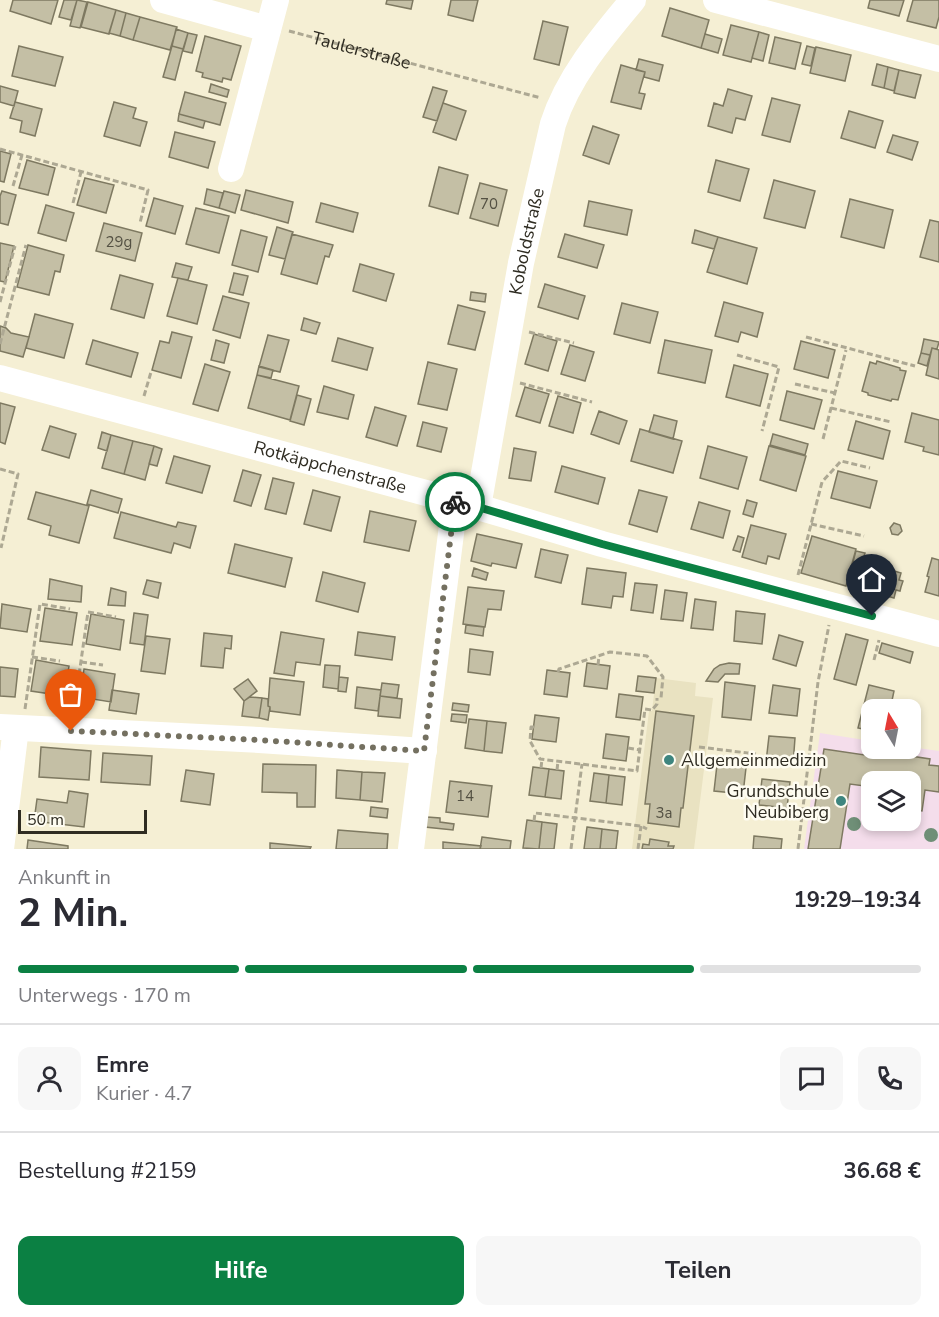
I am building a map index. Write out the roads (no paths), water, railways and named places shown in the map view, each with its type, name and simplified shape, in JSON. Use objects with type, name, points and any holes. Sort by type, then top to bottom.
[{"type":"street","points":[[163,0],[268,29]]},
{"type":"street","points":[[231,169],[276,0]]},
{"type":"street","name":"Koboldstraße","points":[[411,849],[439,631],[466,504],[501,378],[521,263],[539,179],[560,103],[597,44],[633,0]]},
{"type":"street","points":[[716,0],[939,59]]},
{"type":"street","name":"Rotkäppchenstraße","points":[[0,378],[466,504],[602,544],[939,634]]},
{"type":"street","points":[[1,849],[13,728],[424,751]]},
{"type":"place","name":"Allgemeinmedizin","points":[[669,760]]},
{"type":"place","name":"Grundschule Neubiberg","points":[[841,801]]}]
